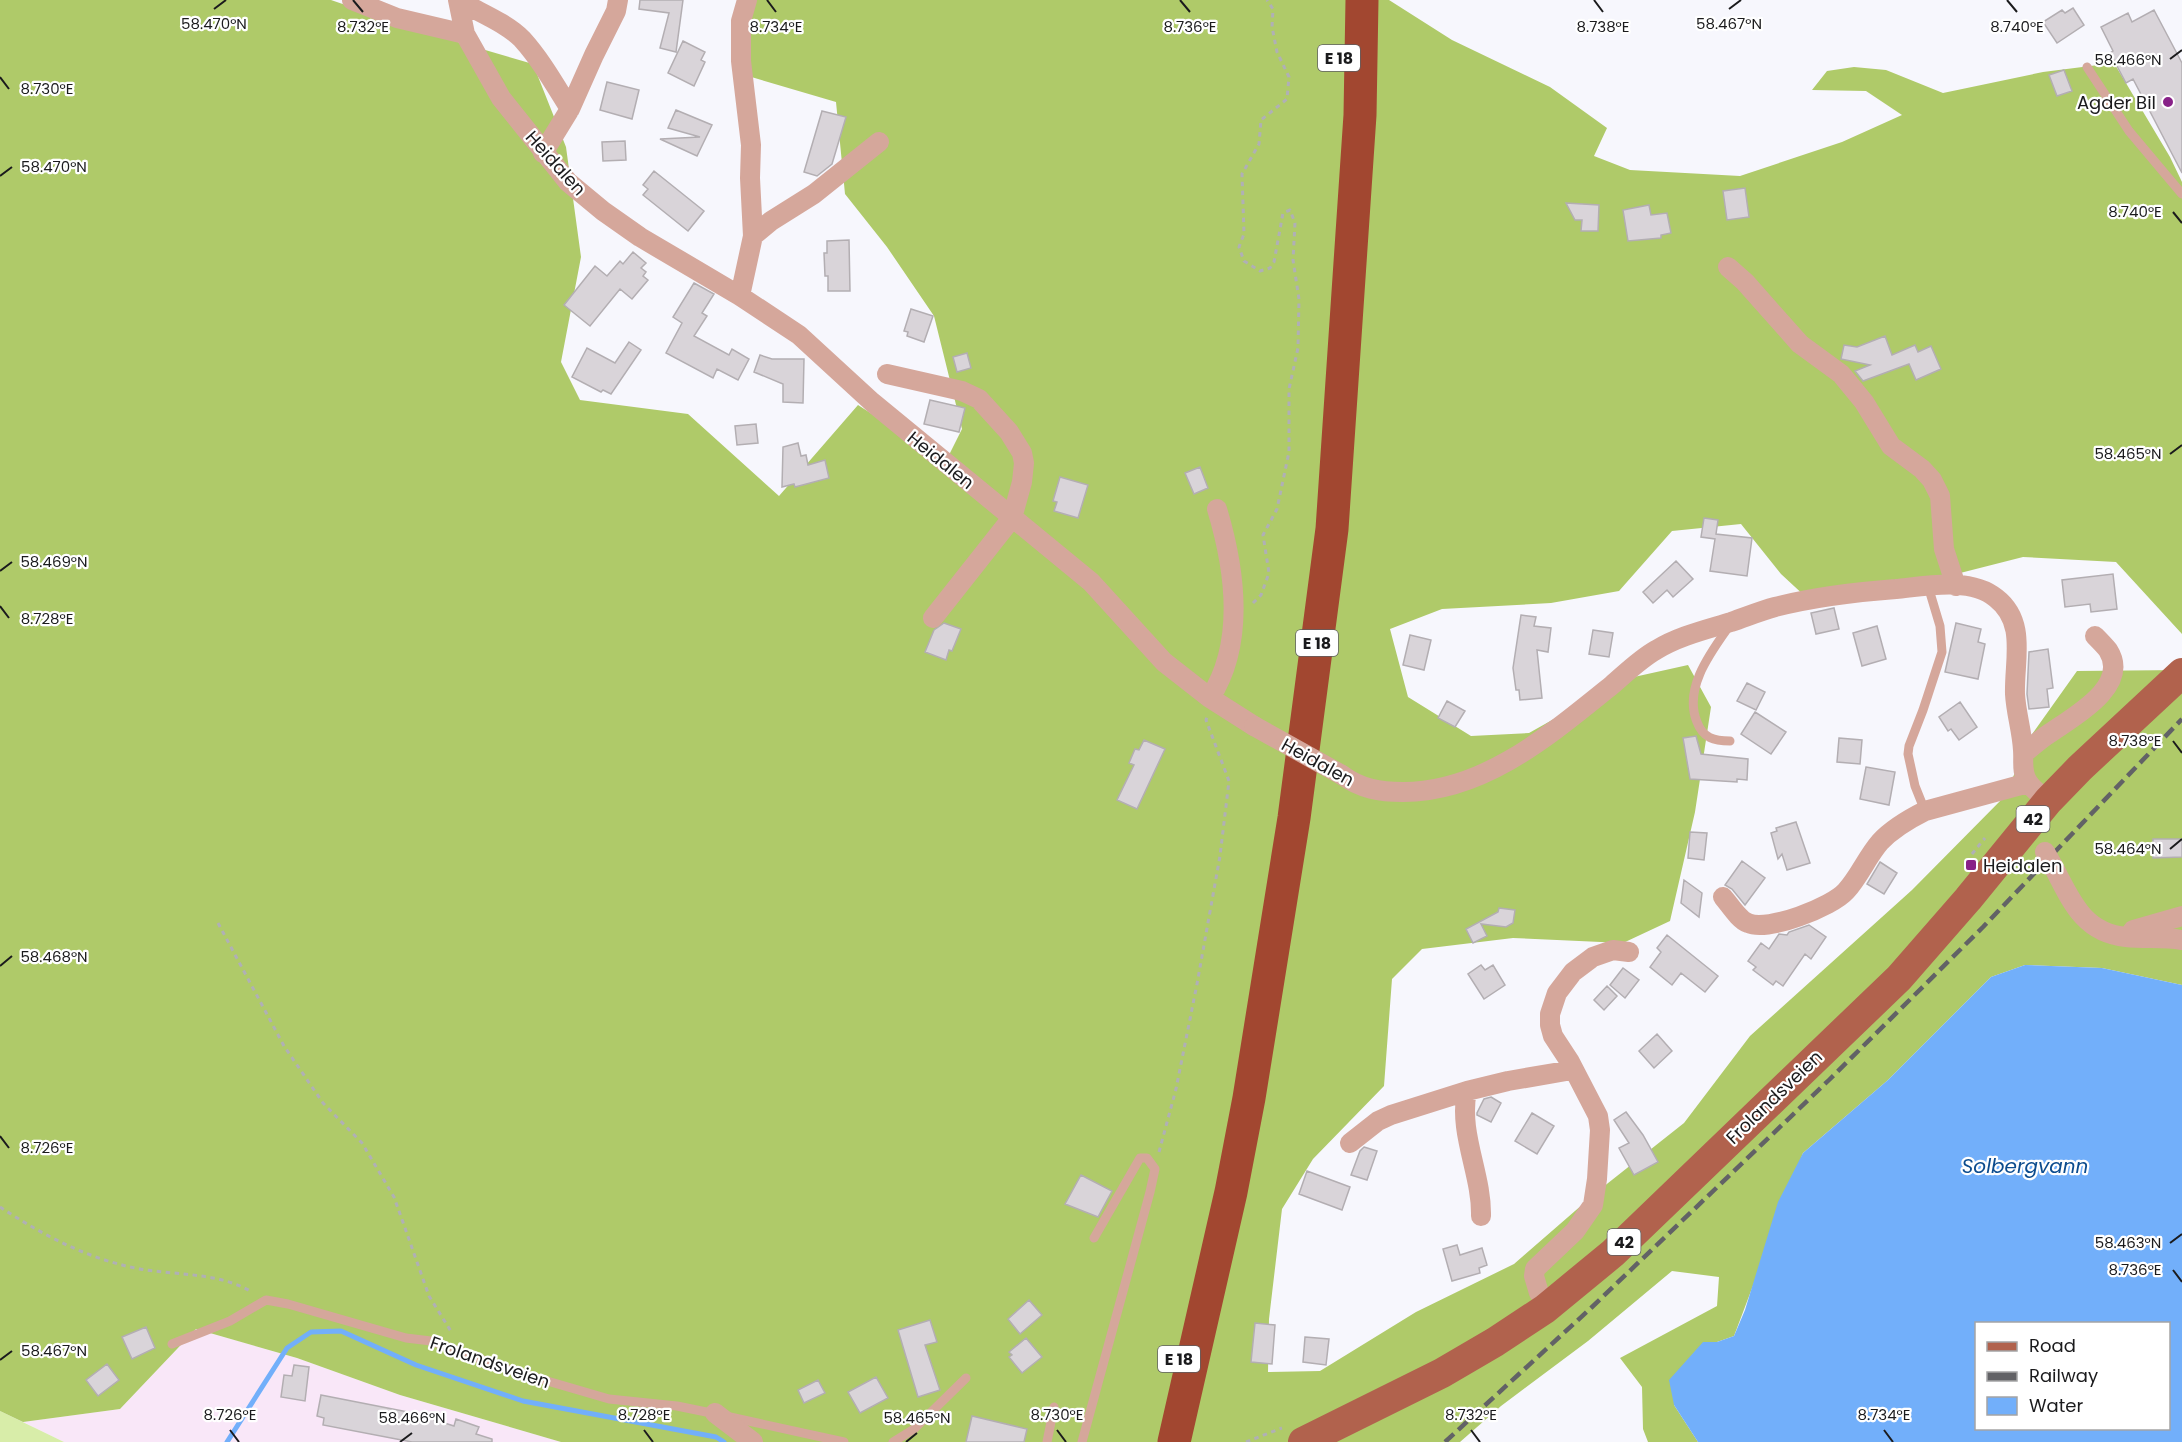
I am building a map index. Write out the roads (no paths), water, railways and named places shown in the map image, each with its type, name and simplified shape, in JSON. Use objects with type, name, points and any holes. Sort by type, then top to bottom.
[{"type":"highway","name":"E 18","points":[[1174,1442],[1235,1093],[1278,815],[1329,340],[1336,222],[1339,0]]},
{"type":"highway","name":"E 18","points":[[1160,1442],[1249,1098],[1294,818],[1332,529],[1360,115],[1362,0]]},
{"type":"main road","name":"Frolandsveien","points":[[1294,1434],[1442,1373],[1545,1309],[1613,1253],[1899,978],[1968,899],[2025,828],[2038,792],[2080,768],[2182,673]]},
{"type":"street","points":[[352,0],[397,18],[465,34]]},
{"type":"street","points":[[458,0],[508,28],[521,39],[542,65],[570,109]]},
{"type":"street","name":"Heidalen","points":[[458,0],[465,34],[501,98],[568,182],[640,237],[740,296],[799,336],[872,402],[1091,582],[1164,662],[1210,698],[1354,784],[1381,792],[1426,792],[1450,787],[1498,766],[1567,721],[1656,650],[1688,634],[1774,607],[1821,598],[1928,586],[1956,586],[1981,589],[1995,596],[2007,608],[2015,621],[2018,637],[2015,695],[2023,749],[2023,772],[2038,792]]},
{"type":"street","points":[[543,153],[570,109],[616,11],[618,0]]},
{"type":"street","points":[[740,296],[753,236],[751,145],[741,61],[741,21],[747,0]]},
{"type":"street","points":[[753,236],[771,221],[814,194],[879,142]]},
{"type":"street","points":[[1728,267],[1745,282],[1800,344],[1841,374],[1864,402],[1891,446],[1922,469],[1932,480],[1941,496],[1944,549],[1956,586]]},
{"type":"street","points":[[887,374],[962,391],[979,399],[1020,446],[1024,463],[1022,482],[1012,518],[933,618]]},
{"type":"street","points":[[1210,698],[1226,663],[1233,638],[1232,583],[1226,540],[1217,509]]},
{"type":"street","points":[[2023,749],[2028,750],[2086,710],[2103,692],[2111,676],[2112,662],[2108,651],[2095,636]]},
{"type":"street","points":[[1723,897],[1746,923],[1759,926],[1778,923],[1817,909],[1839,898],[1847,891],[1888,834],[1925,811],[2038,792]]},
{"type":"street","points":[[2025,828],[2049,859],[2073,904],[2089,924],[2105,933],[2116,935],[2182,940]]},
{"type":"street","points":[[2116,935],[2182,916]]},
{"type":"street","points":[[1539,1293],[1534,1276],[1535,1269],[1575,1231],[1593,1205],[1600,1130],[1598,1116],[1553,1036],[1550,1014],[1557,993],[1573,972],[1593,957],[1612,950],[1629,952]]},
{"type":"street","points":[[1350,1143],[1378,1121],[1391,1115],[1467,1091],[1572,1070]]},
{"type":"street","points":[[1467,1091],[1465,1113],[1481,1200],[1480,1216]]},
{"type":"street","points":[[715,1413],[753,1442]]},
{"type":"lane","points":[[2087,67],[2129,131],[2182,194]]},
{"type":"lane","points":[[1925,811],[1915,786],[1908,754],[1941,652],[1940,626],[1928,586]]},
{"type":"lane","points":[[1730,741],[1715,741],[1707,737],[1699,728],[1693,713],[1692,699],[1712,650],[1734,621]]},
{"type":"lane","points":[[1082,1442],[1155,1169],[1148,1158],[1140,1158],[1095,1238]]},
{"type":"lane","name":"Frolandsveien","points":[[172,1344],[230,1321],[266,1300],[288,1304],[406,1338],[421,1338],[513,1371],[609,1400],[677,1406],[844,1442]]},
{"type":"lane","points":[[893,1442],[914,1429],[966,1378]]},
{"type":"lane","points":[[1047,1442],[1054,1407]]},
{"type":"water","name":"Solbergvann","points":[[2025,965],[2102,968],[2182,985],[2182,1442],[1698,1442],[1674,1405],[1669,1380],[1703,1342],[1717,1342],[1734,1336],[1745,1310],[1778,1202],[1803,1153],[1888,1080],[1991,977]]},
{"type":"waterway","points":[[227,1442],[287,1348],[311,1332],[341,1331],[416,1365],[523,1401],[716,1437],[724,1442]]},
{"type":"railway","points":[[1445,1442],[1591,1308],[1829,1080],[1983,927],[2182,719]]},
{"type":"place","name":"Agder Bil","points":[[2168,102]]},
{"type":"place","name":"Heidalen","points":[[1971,865]]}]
